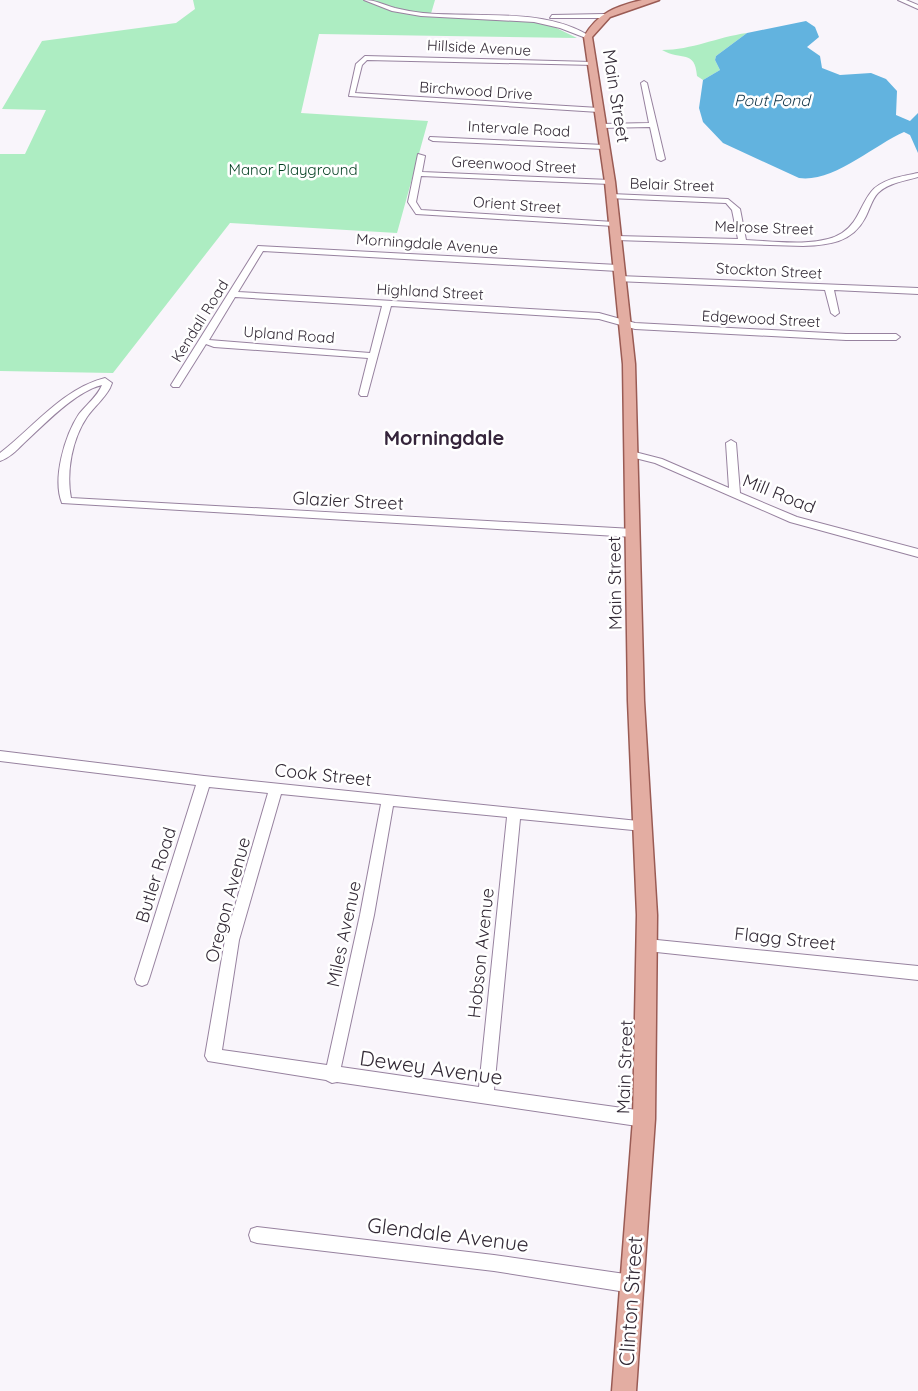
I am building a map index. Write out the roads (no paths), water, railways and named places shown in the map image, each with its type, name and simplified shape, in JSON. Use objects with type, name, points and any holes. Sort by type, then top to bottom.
[{"type":"main road","points":[[604,16],[655,0]]},
{"type":"main road","name":"Main Street","points":[[604,16],[592,28],[588,37],[610,189],[629,364],[637,740],[643,826],[647,945],[644,1119],[637,1211]]},
{"type":"main road","name":"Clinton Street","points":[[624,1391],[637,1211]]},
{"type":"street","points":[[367,0],[387,8],[415,13],[527,17],[604,16]]},
{"type":"street","points":[[904,0],[918,7]]},
{"type":"street","points":[[527,17],[560,23],[588,37]]},
{"type":"street","name":"Hillside Avenue","points":[[352,96],[358,67],[365,58],[592,64]]},
{"type":"street","points":[[644,83],[651,125],[661,159]]},
{"type":"street","name":"Birchwood Drive","points":[[352,96],[600,118],[651,125]]},
{"type":"street","name":"Intervale Road","points":[[433,140],[604,147]]},
{"type":"street","points":[[417,174],[421,156]]},
{"type":"street","name":"Greenwood Street","points":[[417,174],[610,189]]},
{"type":"street","name":"Orient Street","points":[[417,174],[412,202],[418,212],[615,231]]},
{"type":"street","name":"Melrose Street","points":[[615,231],[742,241],[813,243],[836,240],[856,227],[875,192],[894,181],[918,175]]},
{"type":"street","name":"Belair Street","points":[[610,189],[732,202],[736,209],[742,241]]},
{"type":"street","name":"Morningdale Avenue","points":[[246,270],[258,250],[264,248],[619,273]]},
{"type":"street","name":"Kendall Road","points":[[176,385],[246,270]]},
{"type":"street","name":"Stockton Street","points":[[619,273],[829,288],[918,291]]},
{"type":"street","points":[[829,288],[835,313]]},
{"type":"street","name":"Highland Street","points":[[232,294],[599,316],[625,322]]},
{"type":"street","points":[[364,394],[387,303]]},
{"type":"street","name":"Edgewood Street","points":[[625,322],[652,327],[846,337],[896,337]]},
{"type":"street","name":"Upland Road","points":[[204,341],[374,356]]},
{"type":"street","name":"Glazier Street","points":[[0,458],[48,416],[91,386],[105,381],[107,383],[104,391],[81,419],[68,457],[63,485],[66,501],[80,504],[633,533]]},
{"type":"street","points":[[731,443],[735,494]]},
{"type":"street","name":"Mill Road","points":[[631,454],[658,461],[811,526],[918,553]]},
{"type":"street","name":"Cook Street","points":[[0,756],[204,781],[643,826]]},
{"type":"street","name":"Butler Road","points":[[142,979],[204,781]]},
{"type":"street","name":"Oregon Avenue","points":[[213,1056],[232,940],[276,788]]},
{"type":"street","name":"Miles Avenue","points":[[332,1076],[367,915],[388,800]]},
{"type":"street","name":"Hobson Avenue","points":[[486,1097],[514,813]]},
{"type":"street","name":"Flagg Street","points":[[647,945],[918,973]]},
{"type":"street","name":"Dewey Avenue","points":[[213,1056],[332,1076],[644,1119]]},
{"type":"street","name":"Glendale Avenue","points":[[257,1235],[494,1263],[632,1284]]},
{"type":"water","name":"Pout Pond","points":[[806,21],[815,27],[819,37],[807,47],[820,56],[822,68],[840,75],[871,73],[886,79],[897,91],[896,115],[910,121],[918,113],[918,153],[910,135],[904,132],[826,175],[799,178],[723,143],[703,122],[699,108],[703,80],[720,70],[715,60],[716,56],[747,33]]},
{"type":"district","name":"Morningdale","points":[[444,438]]},
{"type":"park label","name":"Manor Playground","points":[[293,170]]}]
